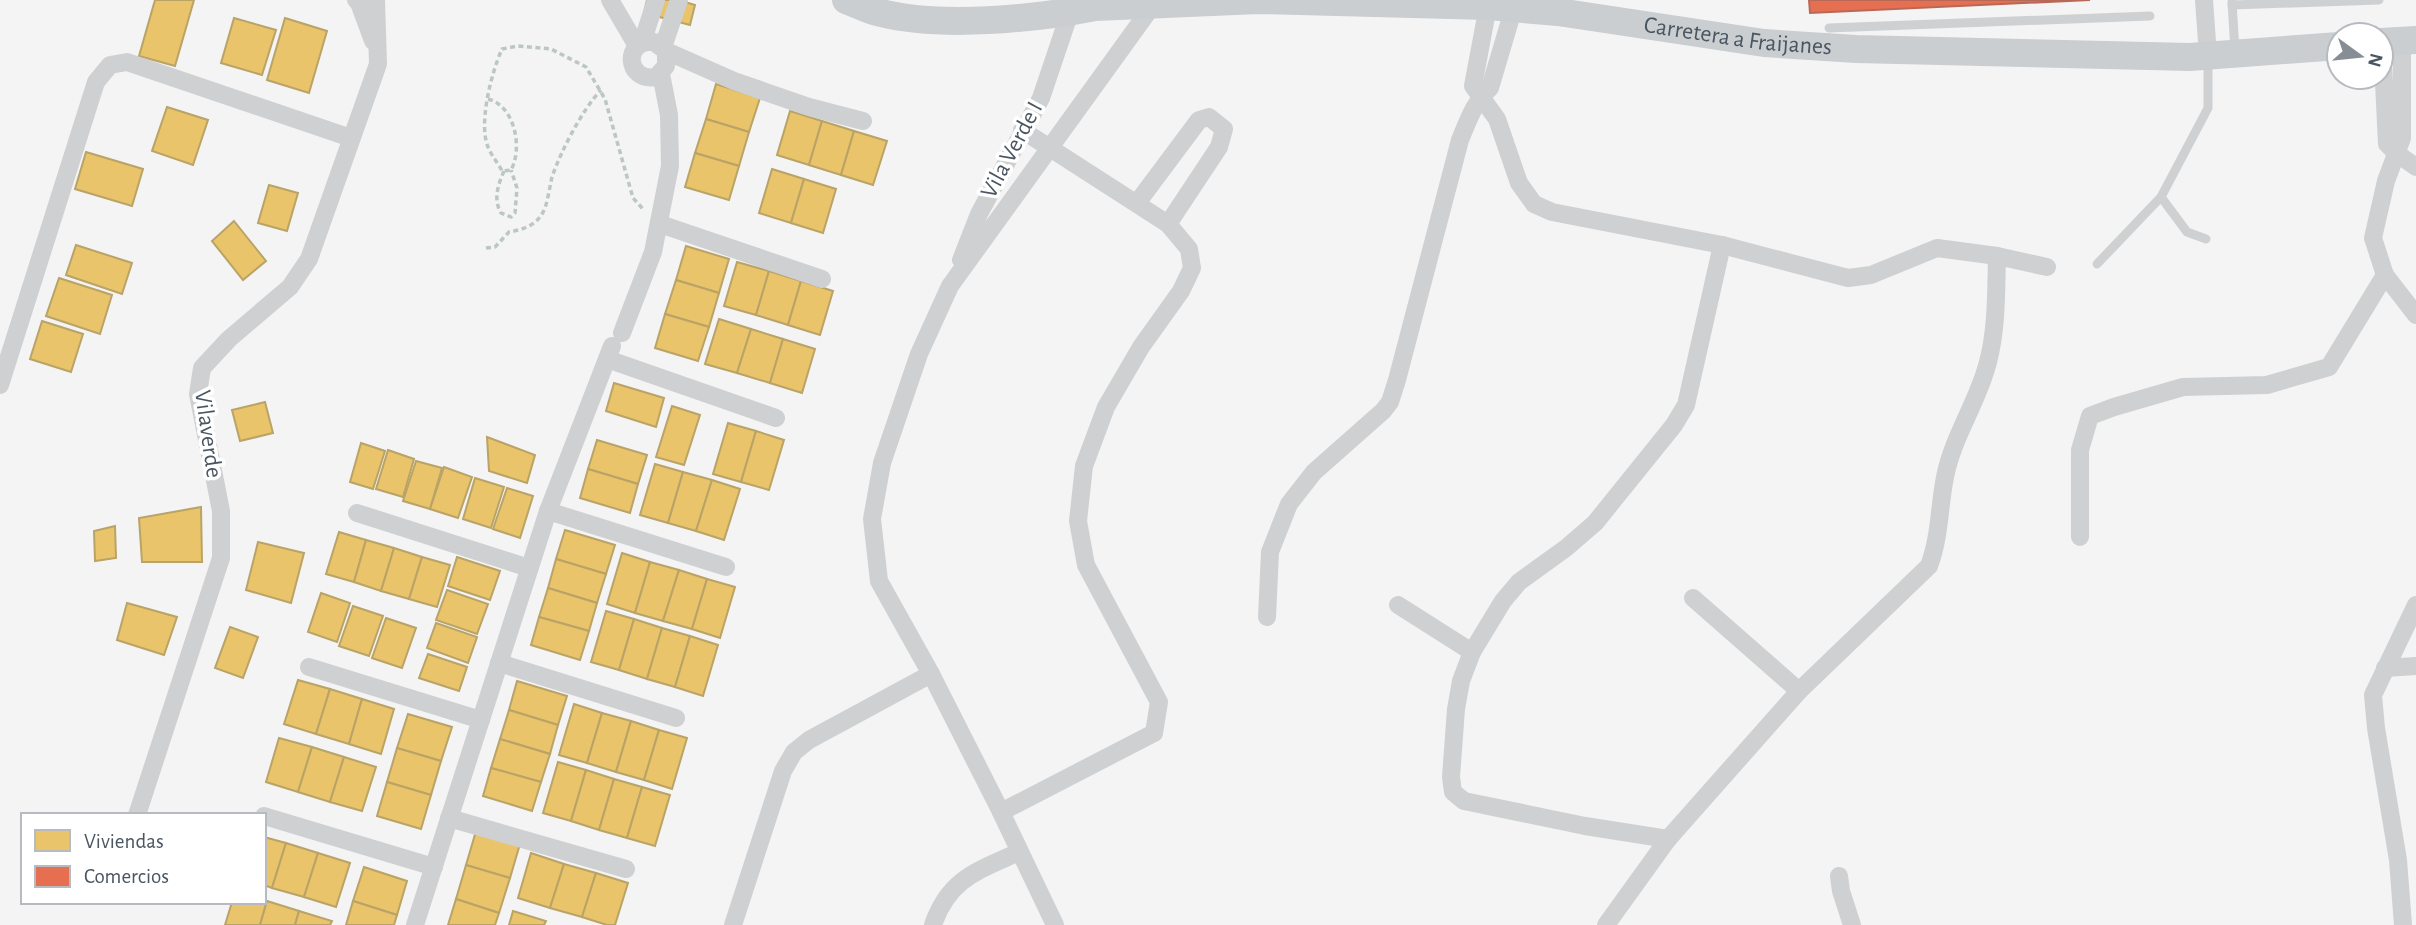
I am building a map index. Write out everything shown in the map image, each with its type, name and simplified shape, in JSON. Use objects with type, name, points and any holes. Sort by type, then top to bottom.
[{"type":"main road","name":"Carretera a Fraijanes","points":[[846,0],[880,13],[936,20],[972,20],[1077,6],[1259,0],[1531,6],[1764,43],[1856,38],[2222,55],[2325,47]]},
{"type":"street","points":[[356,0],[378,54]]},
{"type":"street","name":"Vilaverde","points":[[137,813],[221,558],[221,511],[198,394],[202,368],[229,339],[290,287],[309,259],[375,75],[378,54],[376,0]]},
{"type":"street","points":[[610,0],[639,45]]},
{"type":"street","points":[[656,0],[639,45],[631,57],[634,69],[643,76],[650,78],[661,74]]},
{"type":"street","points":[[415,925],[548,511],[653,252],[670,166],[669,114],[661,74],[667,61],[664,49],[679,0]]},
{"type":"street","points":[[2204,0],[2222,55]]},
{"type":"street","points":[[1055,925],[931,674],[879,581],[872,519],[882,463],[919,354],[950,286],[1153,5]]},
{"type":"street","name":"Vila Verde I","points":[[950,286],[979,214],[1041,98],[1077,6]]},
{"type":"street","points":[[1531,6],[1474,86],[1497,119],[1519,183],[1534,204],[1552,212],[1723,246],[1848,278],[1871,275],[1937,248],[1997,256],[2047,267]]},
{"type":"street","points":[[1267,617],[1270,552],[1289,504],[1314,472],[1390,402],[1460,140],[1481,96],[1490,88],[1531,6]]},
{"type":"street","points":[[639,45],[654,42],[664,49],[756,89],[863,121]]},
{"type":"street","points":[[0,385],[96,82],[110,65],[127,62],[351,138]]},
{"type":"street","points":[[2391,91],[2387,144],[2416,167]]},
{"type":"street","points":[[1137,203],[1199,120],[1209,117],[1224,129],[1219,147],[1168,224]]},
{"type":"street","points":[[1001,812],[1154,733],[1159,702],[1086,565],[1078,521],[1084,466],[1107,407],[1141,347],[1181,291],[1192,268],[1189,249],[1168,224],[1022,130]]},
{"type":"street","points":[[2396,153],[2386,181],[2374,238],[2385,275],[2416,315]]},
{"type":"street","points":[[661,220],[822,279]]},
{"type":"street","points":[[1668,839],[1584,826],[1464,802],[1453,792],[1451,776],[1456,709],[1461,681],[1472,652],[1503,601],[1519,582],[1595,523],[1674,425],[1686,405],[1723,246]]},
{"type":"street","points":[[1606,925],[1668,839],[1799,691],[1929,566],[1936,547],[1945,477],[1954,444],[1977,396],[1989,362],[1997,256]]},
{"type":"street","points":[[2080,537],[2080,450],[2090,416],[2183,387],[2267,385],[2329,367],[2385,275]]},
{"type":"street","points":[[613,346],[776,418]]},
{"type":"street","points":[[548,511],[726,567]]},
{"type":"street","points":[[357,513],[529,568]]},
{"type":"street","points":[[1693,598],[1799,691]]},
{"type":"street","points":[[1398,606],[1472,652]]},
{"type":"street","points":[[2403,925],[2398,860],[2373,695],[2413,618]]},
{"type":"street","points":[[499,663],[676,718]]},
{"type":"street","points":[[2385,668],[2416,666]]},
{"type":"street","points":[[309,667],[481,720]]},
{"type":"street","points":[[733,925],[783,771],[794,752],[809,740],[931,674]]},
{"type":"street","points":[[266,817],[433,867]]},
{"type":"street","points":[[449,818],[626,869]]},
{"type":"street","points":[[933,925],[947,896],[963,878],[1019,852]]},
{"type":"street","points":[[1839,876],[1852,925]]},
{"type":"lane","points":[[2097,264],[2161,197],[2208,108],[2232,2],[2379,0]]},
{"type":"lane","points":[[1829,28],[1856,38],[2150,16]]},
{"type":"lane","points":[[2161,197],[2187,232],[2206,239]]},
{"type":"path","points":[[504,171],[487,145],[485,125],[497,60],[502,49],[518,46],[551,50],[586,67],[601,90],[633,198],[648,214],[661,220]]},
{"type":"path","points":[[486,248],[495,247],[509,232],[536,222],[544,213],[553,175],[564,150],[587,108],[601,90]]},
{"type":"path","points":[[488,99],[497,101],[510,118],[516,136],[516,160],[511,170],[517,188],[514,214],[511,217],[501,213],[496,204],[499,182],[504,171]]},
{"type":"path","points":[[504,171],[511,170]]},
{"type":"building: Viviendas","points":[[155,0],[194,0],[175,66],[139,56]]},
{"type":"building: Viviendas","points":[[647,0],[678,0],[695,5],[690,25],[644,13]]},
{"type":"building: Viviendas","points":[[234,18],[276,30],[262,75],[221,63]]},
{"type":"building: Viviendas","points":[[285,18],[327,31],[309,93],[267,80]]},
{"type":"building: Viviendas","points":[[716,84],[760,98],[749,132],[706,119]]},
{"type":"building: Viviendas","points":[[167,107],[208,120],[193,165],[152,151]]},
{"type":"building: Viviendas","points":[[790,111],[822,121],[809,165],[777,155]]},
{"type":"building: Viviendas","points":[[706,119],[749,132],[739,166],[695,153]]},
{"type":"building: Viviendas","points":[[822,121],[854,131],[841,175],[809,165]]},
{"type":"building: Viviendas","points":[[854,131],[887,141],[873,185],[841,175]]},
{"type":"building: Viviendas","points":[[86,152],[143,169],[132,206],[75,189]]},
{"type":"building: Viviendas","points":[[695,153],[739,166],[729,200],[685,187]]},
{"type":"building: Viviendas","points":[[772,169],[804,179],[791,223],[759,213]]},
{"type":"building: Viviendas","points":[[804,179],[836,189],[823,233],[791,223]]},
{"type":"building: Viviendas","points":[[269,185],[298,193],[287,231],[258,223]]},
{"type":"building: Viviendas","points":[[234,221],[266,261],[243,280],[212,241]]},
{"type":"building: Viviendas","points":[[76,245],[132,263],[122,294],[66,275]]},
{"type":"building: Viviendas","points":[[686,246],[729,259],[719,293],[676,280]]},
{"type":"building: Viviendas","points":[[737,262],[769,271],[756,315],[724,306]]},
{"type":"building: Viviendas","points":[[769,271],[801,281],[788,325],[756,315]]},
{"type":"building: Viviendas","points":[[59,278],[112,295],[100,334],[46,316]]},
{"type":"building: Viviendas","points":[[676,280],[719,293],[709,327],[665,314]]},
{"type":"building: Viviendas","points":[[801,281],[833,291],[820,335],[788,325]]},
{"type":"building: Viviendas","points":[[665,314],[709,327],[698,361],[655,348]]},
{"type":"building: Viviendas","points":[[719,319],[751,329],[737,373],[705,364]]},
{"type":"building: Viviendas","points":[[42,321],[83,334],[71,372],[30,359]]},
{"type":"building: Viviendas","points":[[751,329],[783,339],[770,383],[737,373]]},
{"type":"building: Viviendas","points":[[783,339],[815,349],[802,393],[770,383]]},
{"type":"building: Viviendas","points":[[614,383],[664,398],[656,427],[606,411]]},
{"type":"building: Viviendas","points":[[265,402],[273,433],[240,441],[232,410]]},
{"type":"building: Viviendas","points":[[672,406],[700,415],[684,465],[656,457]]},
{"type":"building: Viviendas","points":[[728,423],[756,431],[741,482],[713,474]]},
{"type":"building: Viviendas","points":[[756,431],[784,440],[769,490],[741,482]]},
{"type":"building: Viviendas","points":[[487,437],[535,455],[527,483],[489,471]]},
{"type":"building: Viviendas","points":[[597,440],[647,455],[638,484],[588,469]]},
{"type":"building: Viviendas","points":[[361,443],[385,451],[373,489],[350,482]]},
{"type":"building: Viviendas","points":[[388,450],[414,459],[403,497],[376,489]]},
{"type":"building: Viviendas","points":[[416,461],[442,468],[430,509],[403,501]]},
{"type":"building: Viviendas","points":[[655,464],[683,472],[668,523],[640,515]]},
{"type":"building: Viviendas","points":[[444,467],[472,477],[458,518],[430,509]]},
{"type":"building: Viviendas","points":[[588,469],[638,484],[630,513],[580,498]]},
{"type":"building: Viviendas","points":[[683,472],[712,480],[696,531],[668,523]]},
{"type":"building: Viviendas","points":[[475,478],[504,487],[491,528],[463,519]]},
{"type":"building: Viviendas","points":[[712,480],[740,489],[724,540],[696,531]]},
{"type":"building: Viviendas","points":[[507,488],[533,496],[520,538],[493,529]]},
{"type":"building: Viviendas","points":[[201,507],[202,562],[142,562],[139,518]]},
{"type":"building: Viviendas","points":[[115,526],[116,558],[95,561],[94,531]]},
{"type":"building: Viviendas","points":[[565,530],[615,545],[606,574],[556,559]]},
{"type":"building: Viviendas","points":[[339,532],[366,540],[354,582],[326,574]]},
{"type":"building: Viviendas","points":[[366,540],[394,548],[381,591],[354,582]]},
{"type":"building: Viviendas","points":[[258,542],[304,553],[291,603],[246,590]]},
{"type":"building: Viviendas","points":[[394,548],[422,557],[409,599],[381,591]]},
{"type":"building: Viviendas","points":[[622,553],[650,562],[635,613],[607,604]]},
{"type":"building: Viviendas","points":[[422,557],[450,565],[437,607],[409,599]]},
{"type":"building: Viviendas","points":[[457,557],[500,571],[490,600],[448,586]]},
{"type":"building: Viviendas","points":[[556,559],[606,574],[597,603],[548,588]]},
{"type":"building: Viviendas","points":[[650,562],[679,570],[663,621],[635,613]]},
{"type":"building: Viviendas","points":[[679,570],[707,579],[692,629],[663,621]]},
{"type":"building: Viviendas","points":[[707,579],[735,587],[720,638],[692,629]]},
{"type":"building: Viviendas","points":[[548,588],[597,603],[589,631],[539,617]]},
{"type":"building: Viviendas","points":[[447,590],[488,604],[477,634],[436,620]]},
{"type":"building: Viviendas","points":[[321,593],[350,603],[337,642],[308,632]]},
{"type":"building: Viviendas","points":[[127,603],[177,617],[164,655],[117,640]]},
{"type":"building: Viviendas","points":[[353,606],[383,616],[369,656],[339,646]]},
{"type":"building: Viviendas","points":[[606,611],[634,619],[619,670],[591,662]]},
{"type":"building: Viviendas","points":[[539,617],[589,631],[580,660],[531,645]]},
{"type":"building: Viviendas","points":[[386,618],[416,628],[402,668],[372,658]]},
{"type":"building: Viviendas","points":[[634,619],[662,628],[647,679],[619,670]]},
{"type":"building: Viviendas","points":[[436,623],[477,637],[468,663],[427,648]]},
{"type":"building: Viviendas","points":[[230,627],[258,637],[243,678],[215,668]]},
{"type":"building: Viviendas","points":[[662,628],[690,636],[675,687],[647,679]]},
{"type":"building: Viviendas","points":[[690,636],[718,645],[703,696],[675,687]]},
{"type":"building: Viviendas","points":[[428,654],[467,667],[459,691],[419,678]]},
{"type":"building: Viviendas","points":[[298,680],[330,689],[316,734],[284,724]]},
{"type":"building: Viviendas","points":[[517,681],[567,696],[558,725],[509,710]]},
{"type":"building: Viviendas","points":[[330,689],[362,699],[349,744],[316,734]]},
{"type":"building: Viviendas","points":[[362,699],[394,709],[381,754],[349,744]]},
{"type":"building: Viviendas","points":[[574,704],[602,713],[587,763],[559,755]]},
{"type":"building: Viviendas","points":[[509,710],[558,725],[550,754],[500,739]]},
{"type":"building: Viviendas","points":[[602,713],[631,721],[616,772],[587,763]]},
{"type":"building: Viviendas","points":[[408,714],[452,727],[441,761],[397,748]]},
{"type":"building: Viviendas","points":[[631,721],[659,730],[644,780],[616,772]]},
{"type":"building: Viviendas","points":[[659,730],[687,738],[672,789],[644,780]]},
{"type":"building: Viviendas","points":[[279,738],[312,747],[298,792],[266,782]]},
{"type":"building: Viviendas","points":[[500,739],[550,754],[541,782],[491,768]]},
{"type":"building: Viviendas","points":[[312,747],[344,757],[330,802],[298,792]]},
{"type":"building: Viviendas","points":[[397,748],[441,761],[431,795],[387,782]]},
{"type":"building: Viviendas","points":[[344,757],[376,767],[362,811],[330,802]]},
{"type":"building: Viviendas","points":[[558,762],[586,770],[571,821],[543,813]]},
{"type":"building: Viviendas","points":[[491,768],[541,782],[532,811],[483,796]]},
{"type":"building: Viviendas","points":[[586,770],[614,779],[599,830],[571,821]]},
{"type":"building: Viviendas","points":[[614,779],[642,787],[627,838],[599,830]]},
{"type":"building: Viviendas","points":[[387,782],[431,795],[421,829],[377,816]]},
{"type":"building: Viviendas","points":[[642,787],[670,795],[655,846],[627,838]]},
{"type":"building: Viviendas","points":[[476,831],[520,844],[510,878],[466,865]]},
{"type":"building: Viviendas","points":[[266,838],[286,843],[272,888],[266,886]]},
{"type":"building: Viviendas","points":[[286,843],[318,853],[304,897],[272,888]]},
{"type":"building: Viviendas","points":[[318,853],[350,863],[336,907],[304,897]]},
{"type":"building: Viviendas","points":[[531,853],[564,864],[550,908],[518,898]]},
{"type":"building: Viviendas","points":[[564,864],[596,873],[582,917],[550,908]]},
{"type":"building: Viviendas","points":[[466,865],[510,878],[499,913],[456,899]]},
{"type":"building: Viviendas","points":[[364,867],[407,881],[397,915],[353,901]]},
{"type":"building: Viviendas","points":[[596,873],[628,883],[615,925],[582,917]]},
{"type":"building: Viviendas","points":[[456,899],[499,913],[495,925],[448,925]]},
{"type":"building: Viviendas","points":[[267,901],[260,925],[225,925],[231,904],[266,904]]},
{"type":"building: Viviendas","points":[[267,901],[299,911],[295,925],[260,925]]},
{"type":"building: Viviendas","points":[[353,901],[397,915],[394,925],[346,925]]},
{"type":"building: Viviendas","points":[[299,911],[332,921],[330,925],[295,925]]},
{"type":"building: Viviendas","points":[[513,911],[546,921],[544,925],[509,925]]},
{"type":"building: Comercios","points":[[1809,0],[2090,0],[1810,13]]}]
